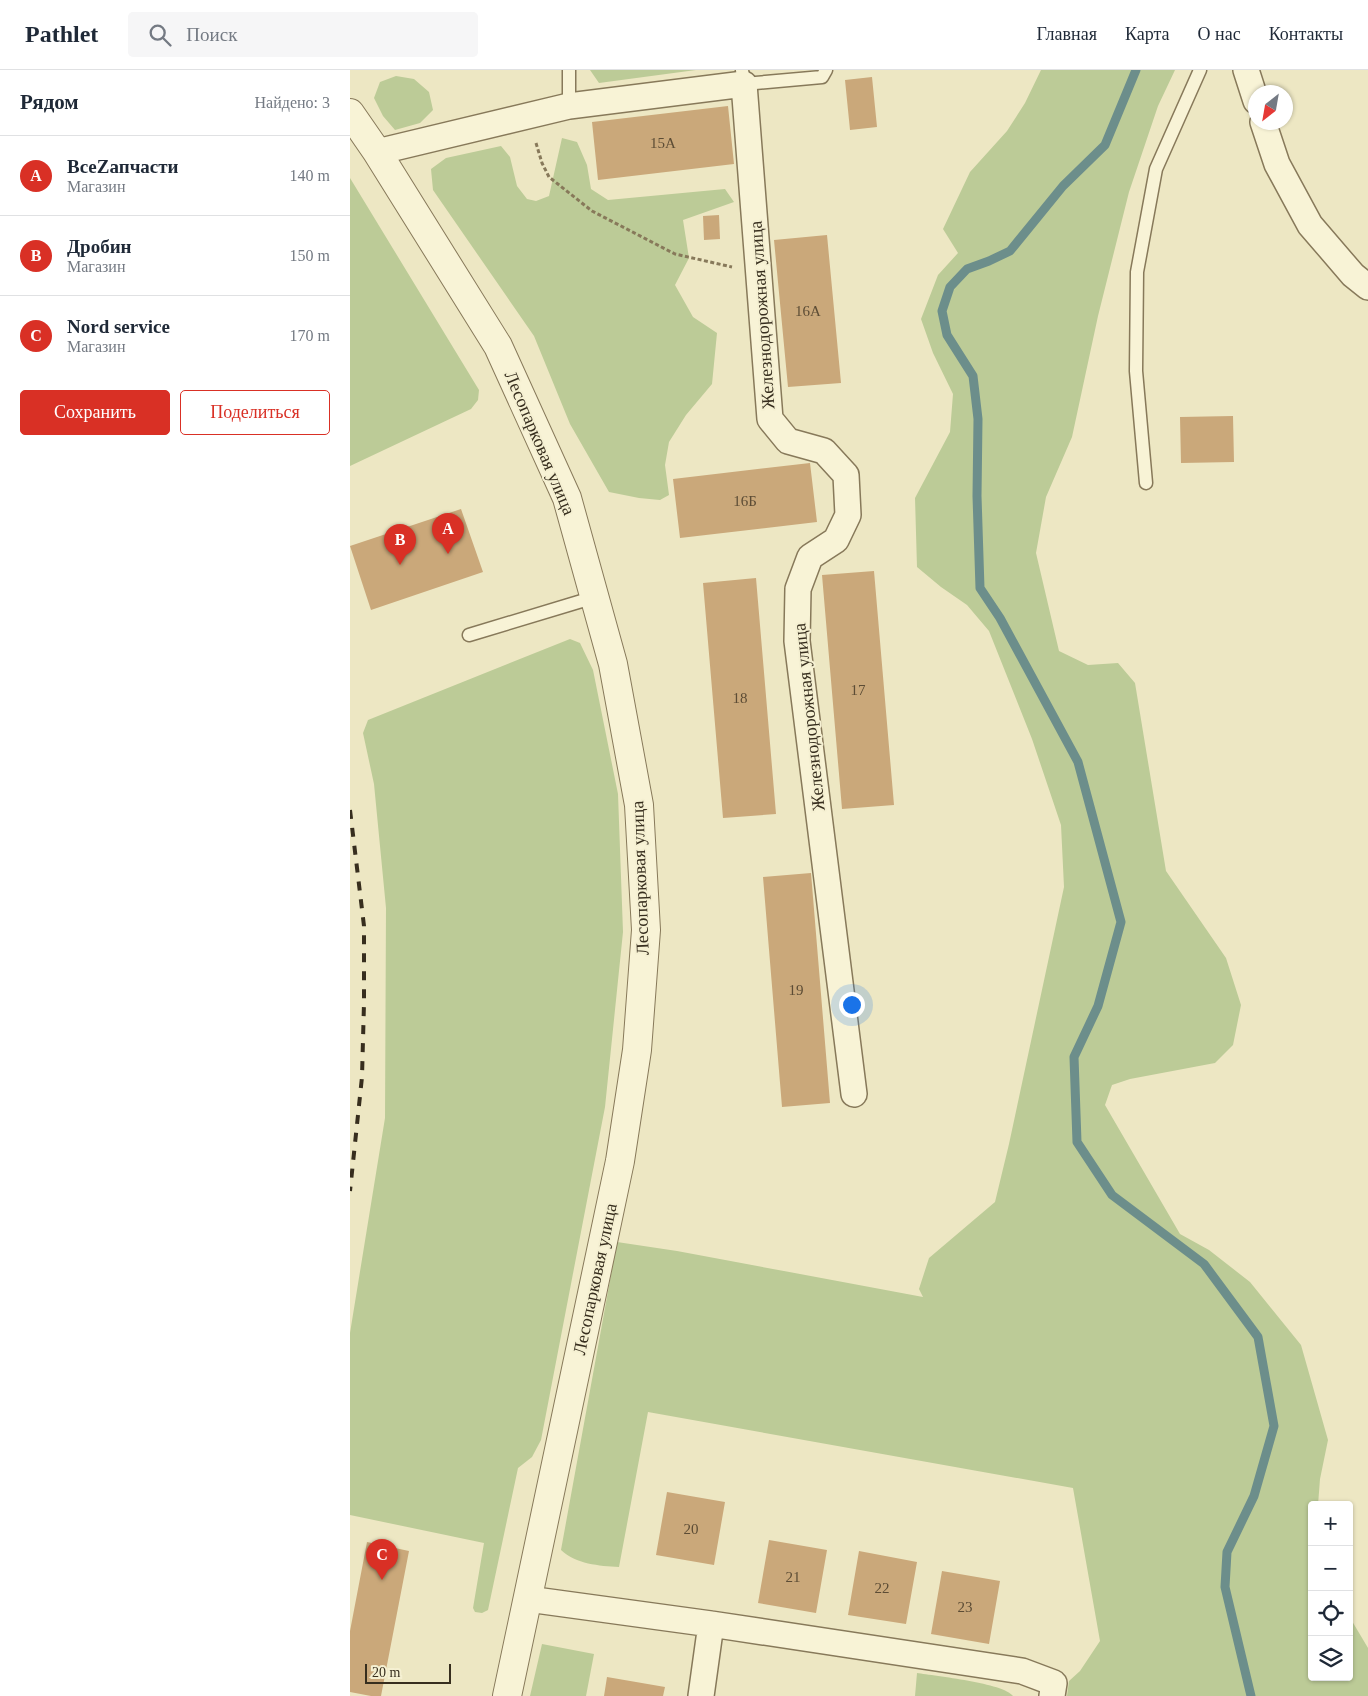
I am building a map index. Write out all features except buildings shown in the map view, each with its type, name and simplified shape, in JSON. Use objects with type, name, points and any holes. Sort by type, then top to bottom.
[{"type":"street","points":[[1246,70],[1251,85]]},
{"type":"street","points":[[377,152],[569,106],[743,77]]},
{"type":"street","name":"Железнодорожная улица","points":[[743,77],[770,420],[788,442],[824,451],[846,476],[848,515],[836,540],[810,557],[798,589],[797,641],[854,1094]]},
{"type":"street","name":"Лесопарковая улица","points":[[350,113],[377,152],[498,346],[567,498],[613,664],[639,805],[646,930],[637,1050],[620,1161],[507,1696]]},
{"type":"street","points":[[1266,130],[1277,164],[1310,225],[1353,275],[1368,287]]},
{"type":"street","points":[[528,1599],[711,1624],[1022,1671],[1053,1689]]},
{"type":"street","points":[[701,1696],[711,1624]]},
{"type":"lane","points":[[569,106],[570,70]]},
{"type":"lane","points":[[743,77],[822,77],[826,70]]},
{"type":"lane","points":[[1146,483],[1136,371],[1137,272],[1156,169],[1200,70]]},
{"type":"lane","points":[[470,635],[595,597]]},
{"type":"path","points":[[528,116],[542,163],[549,177],[592,211],[675,254],[759,274]]},
{"type":"green space","points":[[590,70],[696,70],[599,83]]},
{"type":"green space","points":[[1041,70],[1175,70],[1158,106],[1129,192],[1098,316],[1072,437],[1046,497],[1036,553],[1059,651],[1088,665],[1118,663],[1135,683],[1166,871],[1226,958],[1241,1005],[1233,1045],[1215,1063],[1130,1079],[1112,1085],[1105,1105],[1180,1234],[1209,1250],[1250,1282],[1301,1345],[1328,1440],[1320,1479],[1318,1501],[1308,1501],[1308,1681],[1353,1681],[1353,1623],[1368,1648],[1368,1696],[1067,1696],[1069,1681],[1080,1671],[1100,1641],[1073,1488],[648,1412],[619,1567],[596,1565],[581,1561],[561,1550],[617,1242],[677,1251],[923,1297],[919,1289],[929,1258],[995,1202],[1064,887],[1061,825],[1032,739],[989,631],[967,605],[917,567],[915,498],[950,432],[953,394],[933,353],[921,319],[938,275],[958,253],[943,229],[970,172],[1007,131],[1025,103]]},
{"type":"green space","points":[[396,76],[414,79],[429,92],[433,110],[420,123],[395,130],[383,116],[374,98],[380,82]]},
{"type":"green space","points":[[562,138],[577,142],[587,165],[591,189],[608,200],[725,189],[734,202],[683,220],[689,258],[675,285],[693,317],[717,333],[712,384],[686,415],[669,442],[665,465],[669,495],[660,500],[609,492],[570,424],[534,336],[433,190],[431,169],[446,158],[501,146],[510,157],[517,186],[527,199],[536,201],[549,196]]},
{"type":"green space","points":[[350,178],[479,390],[478,400],[471,409],[350,466]]},
{"type":"green space","points":[[570,639],[580,643],[593,670],[618,794],[623,932],[605,1107],[541,1440],[532,1457],[518,1468],[488,1610],[482,1613],[475,1612],[473,1608],[484,1543],[350,1515],[350,1333],[385,1118],[386,908],[374,784],[363,733],[368,720]]},
{"type":"green space","points":[[542,1644],[594,1654],[586,1696],[530,1696]]},
{"type":"green space","points":[[917,1673],[997,1687],[1013,1696],[915,1696]]},
{"type":"waterway","points":[[1136,70],[1105,145],[1063,186],[1010,251],[967,269],[950,287],[942,311],[947,335],[973,376],[978,419],[977,496],[980,588],[1000,618],[1078,762],[1121,922],[1098,1006],[1074,1057],[1077,1142],[1112,1195],[1204,1264],[1258,1337],[1274,1426],[1254,1496],[1227,1552],[1225,1587],[1251,1696]]},
{"type":"railway","points":[[350,810],[364,926],[362,1077],[350,1191]]},
{"type":"place","name":"ВсеZапчасти","points":[[448,554]]},
{"type":"place","name":"Дробин","points":[[400,565]]},
{"type":"place","name":"Nord service","points":[[382,1580]]}]
